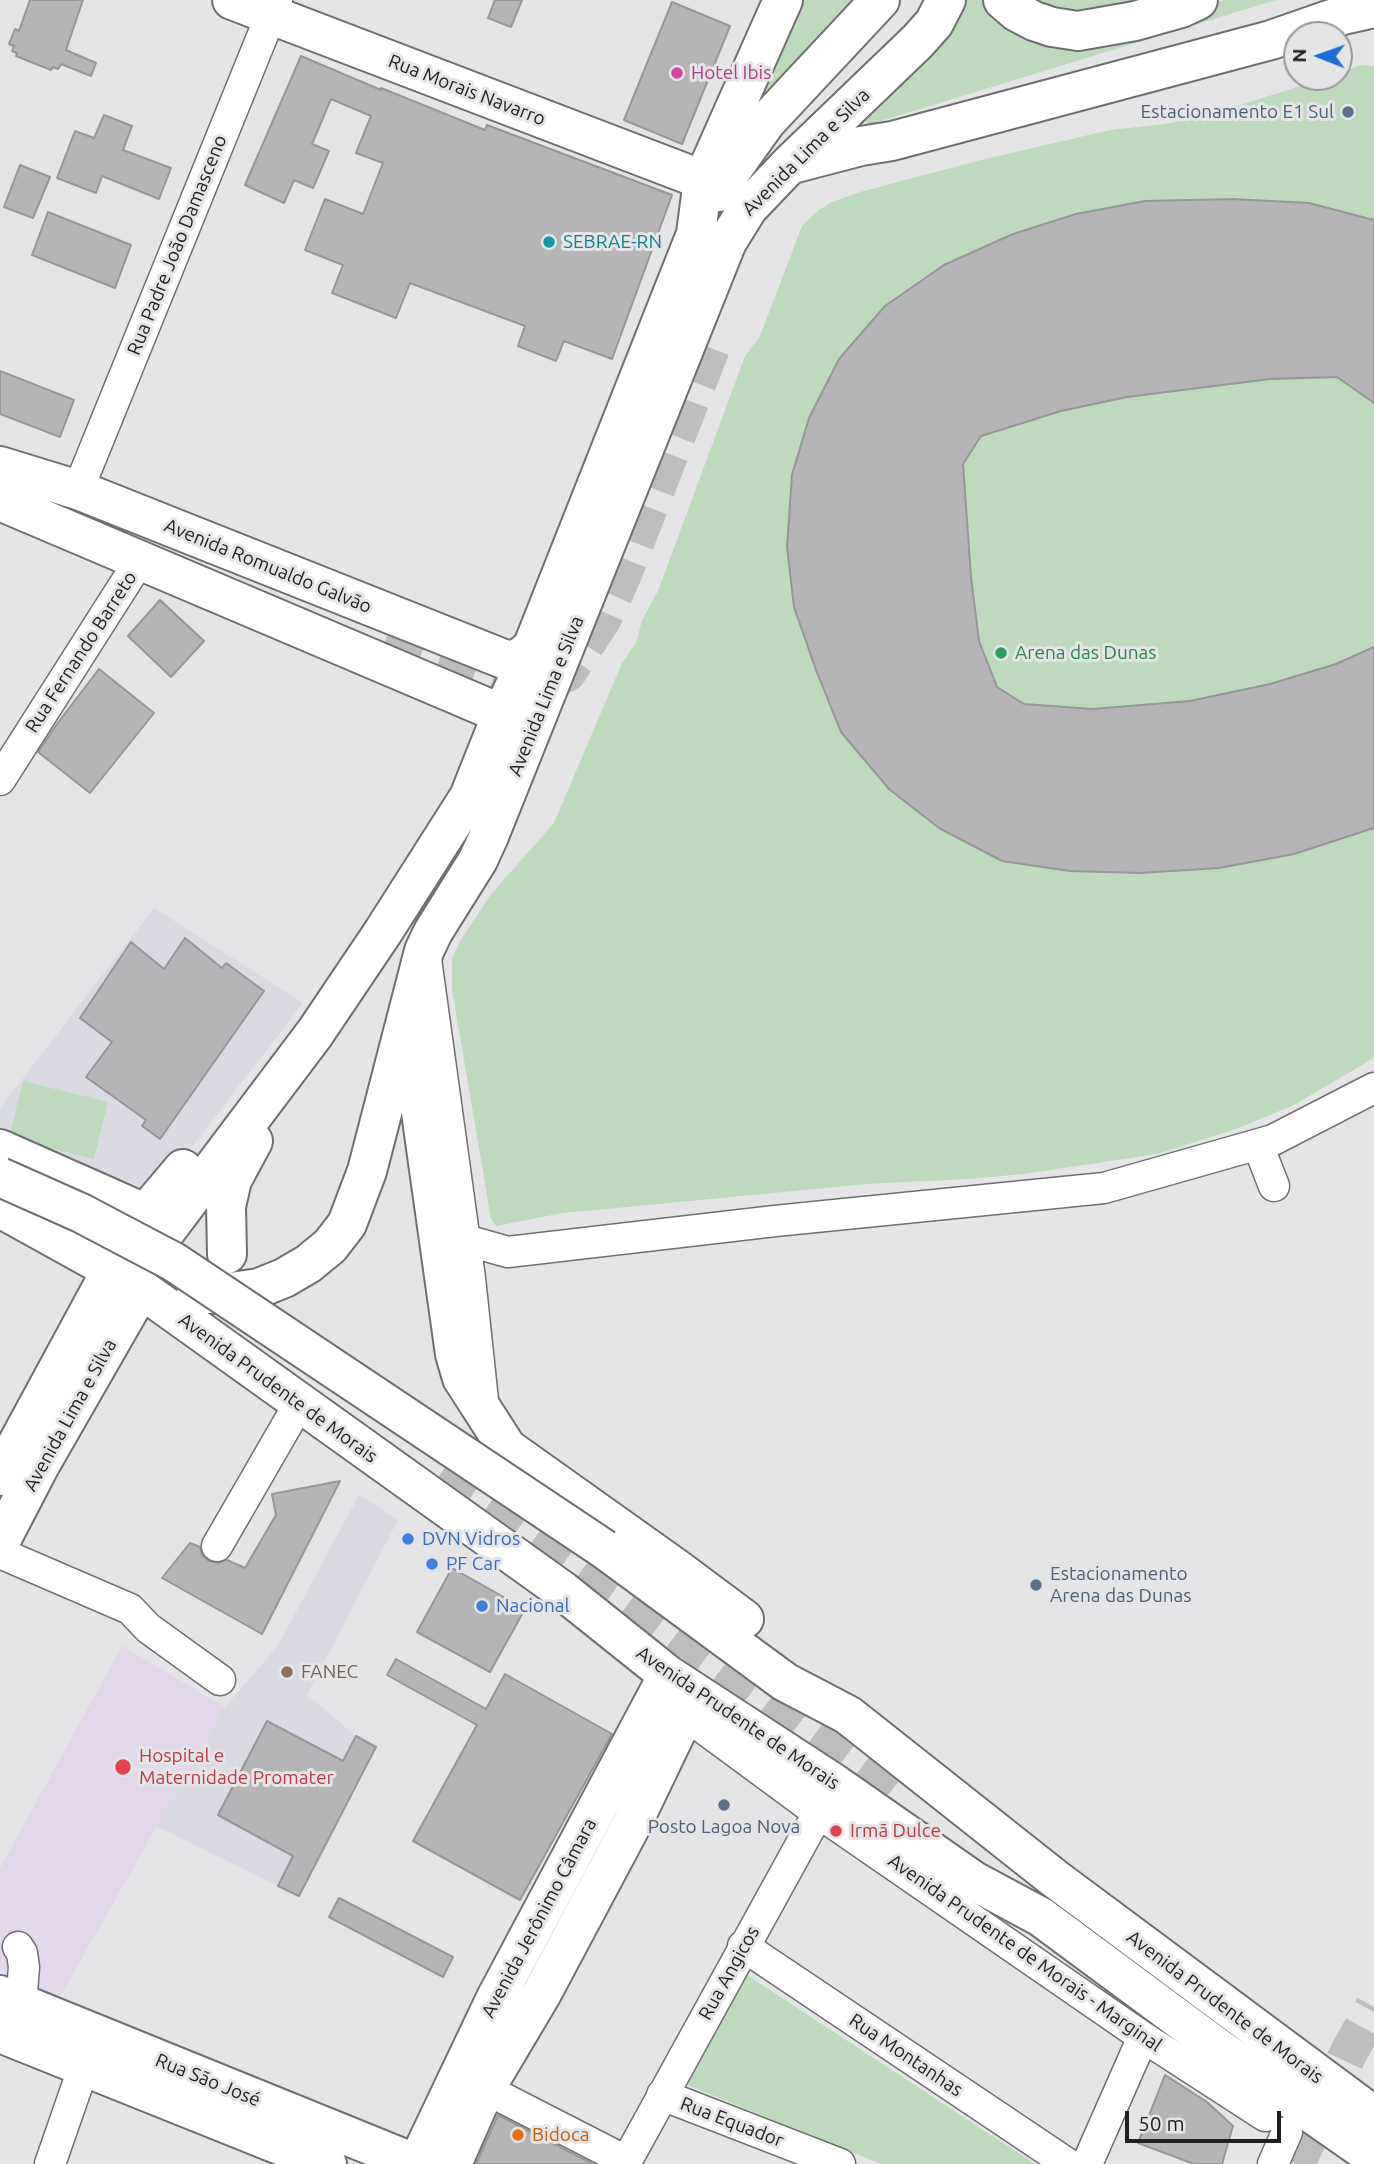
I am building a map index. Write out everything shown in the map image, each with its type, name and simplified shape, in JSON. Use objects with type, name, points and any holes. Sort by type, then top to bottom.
[{"type":"main road","name":"Rua Morais Navarro","points":[[232,0],[274,8],[703,180]]},
{"type":"main road","name":"Avenida Lima e Silva","points":[[314,1033],[383,932],[468,797],[532,648],[696,234],[703,180],[783,0]]},
{"type":"main road","points":[[696,234],[729,174],[766,122],[880,0]]},
{"type":"main road","name":"Avenida Lima e Silva","points":[[126,1278],[155,1281],[186,1292],[217,1294],[259,1288],[308,1264],[330,1246],[347,1224],[367,1171],[424,951],[478,860],[489,836],[727,243],[748,208],[918,41],[934,23],[946,0]]},
{"type":"main road","points":[[1003,0],[1034,21],[1079,31],[1135,21],[1181,8],[1198,0]]},
{"type":"main road","points":[[789,165],[847,149],[892,141],[1271,40],[1343,15],[1374,8]]},
{"type":"main road","points":[[711,348],[755,242],[769,218],[793,192],[835,168],[892,141]]},
{"type":"main road","name":"Avenida Romualdo Galvão","points":[[0,466],[78,490],[506,660],[518,659],[532,648]]},
{"type":"main road","points":[[0,491],[100,527]]},
{"type":"main road","points":[[0,501],[502,713]]},
{"type":"main road","points":[[408,1017],[455,1354],[462,1378],[485,1417],[512,1453],[677,1569],[800,1662],[848,1715]]},
{"type":"main road","points":[[0,1149],[137,1209],[147,1210],[264,1074],[285,1052],[314,1033]]},
{"type":"main road","points":[[162,1236],[314,1033]]},
{"type":"main road","points":[[227,1254],[226,1206],[232,1180],[314,1033]]},
{"type":"main road","name":"Avenida Prudente de Morais","points":[[0,1177],[81,1213],[174,1262],[604,1549],[785,1682],[848,1715],[1054,1878],[1374,2116]]},
{"type":"main road","name":"Avenida Prudente de Morais","points":[[0,1208],[126,1278],[563,1591],[690,1704],[826,1798],[1041,1916],[1218,2048],[1374,2157]]},
{"type":"main road","name":"Avenida Lima e Silva","points":[[1,1509],[126,1278]]},
{"type":"main road","name":"Avenida Lima e Silva","points":[[1,1509],[40,1465],[126,1278]]},
{"type":"main road","name":"Avenida Jerônimo Câmara","points":[[417,2164],[485,2059],[690,1704]]},
{"type":"main road","points":[[900,1799],[984,1860],[1041,1916]]},
{"type":"main road","points":[[485,2059],[531,1973]]},
{"type":"main road","name":"Rua São José","points":[[7,2011],[327,2164]]},
{"type":"main road","points":[[1273,2043],[1331,2063],[1374,2085]]},
{"type":"main road","name":"Rua São José","points":[[90,2050],[417,2164]]},
{"type":"main road","name":"Avenida Jerônimo Câmara","points":[[452,2164],[485,2059]]},
{"type":"street","name":"Rua Padre João Damasceno","points":[[78,490],[274,8]]},
{"type":"street","name":"Rua Fernando Barreto","points":[[0,780],[140,560]]},
{"type":"street","points":[[424,951],[470,1278],[485,1417]]},
{"type":"street","points":[[465,1240],[508,1252],[775,1221],[1104,1188],[1273,1140],[1374,1088]]},
{"type":"street","points":[[1258,1145],[1273,1186]]},
{"type":"street","points":[[470,1278],[508,1252]]},
{"type":"street","points":[[218,1546],[299,1404]]},
{"type":"street","points":[[0,1553],[130,1609],[148,1628],[220,1680]]},
{"type":"street","name":"Avenida Prudente de Morais - Marginal","points":[[690,1704],[783,1786],[826,1798],[1143,2037],[1276,2124],[1272,2164]]},
{"type":"street","name":"Rua Angicos","points":[[625,2163],[826,1798]]},
{"type":"street","name":"Rua Montanhas","points":[[744,1946],[1068,2164]]},
{"type":"street","points":[[7,2011],[24,1967],[22,1953],[18,1947]]},
{"type":"street","points":[[1087,2164],[1143,2037]]},
{"type":"street","points":[[50,2164],[90,2050]]},
{"type":"street","points":[[485,2059],[625,2163]]},
{"type":"street","name":"Rua Equador","points":[[663,2095],[840,2164]]},
{"type":"shaded area","points":[[154,908],[303,1003],[157,1192],[0,1135],[0,1108]]},
{"type":"shaded area","name":"FANEC","points":[[359,1495],[398,1520],[307,1695],[356,1736],[278,1886],[157,1826],[225,1707],[277,1647]]},
{"type":"shaded area","name":"Hospital e Maternidade Promater","points":[[122,1646],[225,1707],[59,1998],[0,1972],[0,1868]]},
{"type":"green space","points":[[801,0],[857,0],[744,121]]},
{"type":"green space","points":[[957,0],[987,0],[1115,40],[1224,0],[1276,0],[871,124],[865,122],[863,109]]},
{"type":"green space","points":[[1022,0],[1173,0],[1091,20]]},
{"type":"green space","name":"Arena das Dunas","points":[[1360,65],[1374,66],[1374,1058],[1294,1105],[1236,1129],[1157,1154],[1024,1174],[867,1184],[563,1213],[496,1226],[491,1219],[452,989],[452,959],[460,941],[492,893],[554,823],[622,663],[636,643],[642,620],[658,591],[745,356],[760,336],[802,226],[832,202],[981,160],[1110,130],[1165,124],[1204,116],[1285,91],[1353,91],[1353,68]]},
{"type":"green space","points":[[23,1081],[108,1102],[94,1159],[9,1138]]},
{"type":"green space","points":[[741,1971],[1035,2164],[881,2164],[685,2084]]},
{"type":"building","points":[[30,0],[83,0],[66,50],[96,63],[91,76],[61,64],[58,69],[53,67],[51,70],[16,56],[17,53],[12,51],[14,46],[9,44],[15,29],[19,31]]},
{"type":"building","points":[[495,0],[522,0],[511,27],[488,18]]},
{"type":"building","name":"Hotel Ibis","points":[[672,2],[730,26],[682,144],[624,120]]},
{"type":"building","points":[[301,56],[485,130],[487,125],[672,195],[612,359],[564,341],[556,361],[518,346],[525,326],[410,283],[396,318],[332,293],[343,265],[305,250],[325,199],[363,214],[383,163],[356,153],[371,116],[331,99],[312,144],[329,151],[313,188],[294,180],[284,203],[245,185]]},
{"type":"building","points":[[104,115],[132,126],[123,150],[171,168],[159,199],[102,176],[96,193],[57,178],[75,131],[94,138]]},
{"type":"building","points":[[20,165],[50,177],[33,218],[4,207]]},
{"type":"building","name":"Arena das Dunas","points":[[1232,199],[1309,203],[1374,220],[1374,403],[1337,377],[1270,379],[1127,397],[1061,411],[981,436],[963,464],[971,577],[979,641],[997,687],[1024,704],[1092,709],[1190,701],[1270,684],[1336,664],[1374,647],[1374,828],[1294,854],[1219,868],[1140,873],[1070,871],[1002,861],[939,828],[889,789],[841,732],[794,607],[787,547],[792,475],[809,418],[839,359],[885,306],[944,265],[1013,234],[1076,214],[1145,201]]},
{"type":"building","points":[[48,212],[131,245],[115,288],[32,255]]},
{"type":"building","points":[[0,371],[74,400],[60,437],[0,414]]},
{"type":"building","points":[[160,600],[204,641],[171,677],[128,636]]},
{"type":"building","points":[[99,669],[154,713],[90,793],[38,752]]},
{"type":"building","points":[[185,938],[222,968],[226,963],[264,991],[160,1139],[142,1126],[146,1120],[86,1077],[112,1042],[80,1018],[131,942],[164,969]]},
{"type":"building","points":[[340,1481],[262,1634],[162,1578],[190,1543],[200,1547],[202,1555],[209,1561],[218,1563],[227,1560],[245,1568],[276,1515],[272,1494]]},
{"type":"building","points":[[452,1568],[525,1609],[490,1672],[417,1632]]},
{"type":"building","points":[[396,1659],[486,1709],[505,1674],[612,1734],[520,1900],[413,1841],[477,1725],[387,1675]]},
{"type":"building","points":[[267,1721],[343,1761],[356,1736],[376,1747],[299,1896],[278,1886],[293,1856],[218,1815]]},
{"type":"building","points":[[339,1898],[453,1957],[443,1977],[329,1917]]},
{"type":"building","points":[[1165,2075],[1207,2102],[1233,2126],[1222,2164],[1194,2164],[1138,2143]]},
{"type":"building","name":"Bidoca","points":[[498,2115],[593,2164],[476,2164]]},
{"type":"tunnel","points":[[384,645],[494,685],[517,690],[535,689],[567,673],[603,618],[623,574],[711,348]]},
{"type":"tunnel","points":[[447,1465],[636,1600],[899,1799]]},
{"type":"tunnel","points":[[1296,2164],[1348,2054],[1374,2007]]},
{"type":"place","name":"Hotel Ibis","points":[[677,73]]},
{"type":"place","name":"Estacionamento E1 Sul","points":[[1348,112]]},
{"type":"place","name":"SEBRAE-RN","points":[[549,242]]},
{"type":"place","name":"Arena das Dunas","points":[[1001,653]]},
{"type":"place","name":"DVN Vidros","points":[[408,1539]]},
{"type":"place","name":"PF Car","points":[[432,1564]]},
{"type":"place","name":"Estacionamento Arena das Dunas","points":[[1036,1585]]},
{"type":"place","name":"Nacional","points":[[482,1606]]},
{"type":"place","name":"FANEC","points":[[287,1672]]},
{"type":"place","name":"Hospital e Maternidade Promater","points":[[123,1767]]},
{"type":"place","name":"Posto Lagoa Nova","points":[[724,1805]]},
{"type":"place","name":"Irmã Dulce","points":[[836,1831]]},
{"type":"place","name":"Bidoca","points":[[518,2135]]}]
